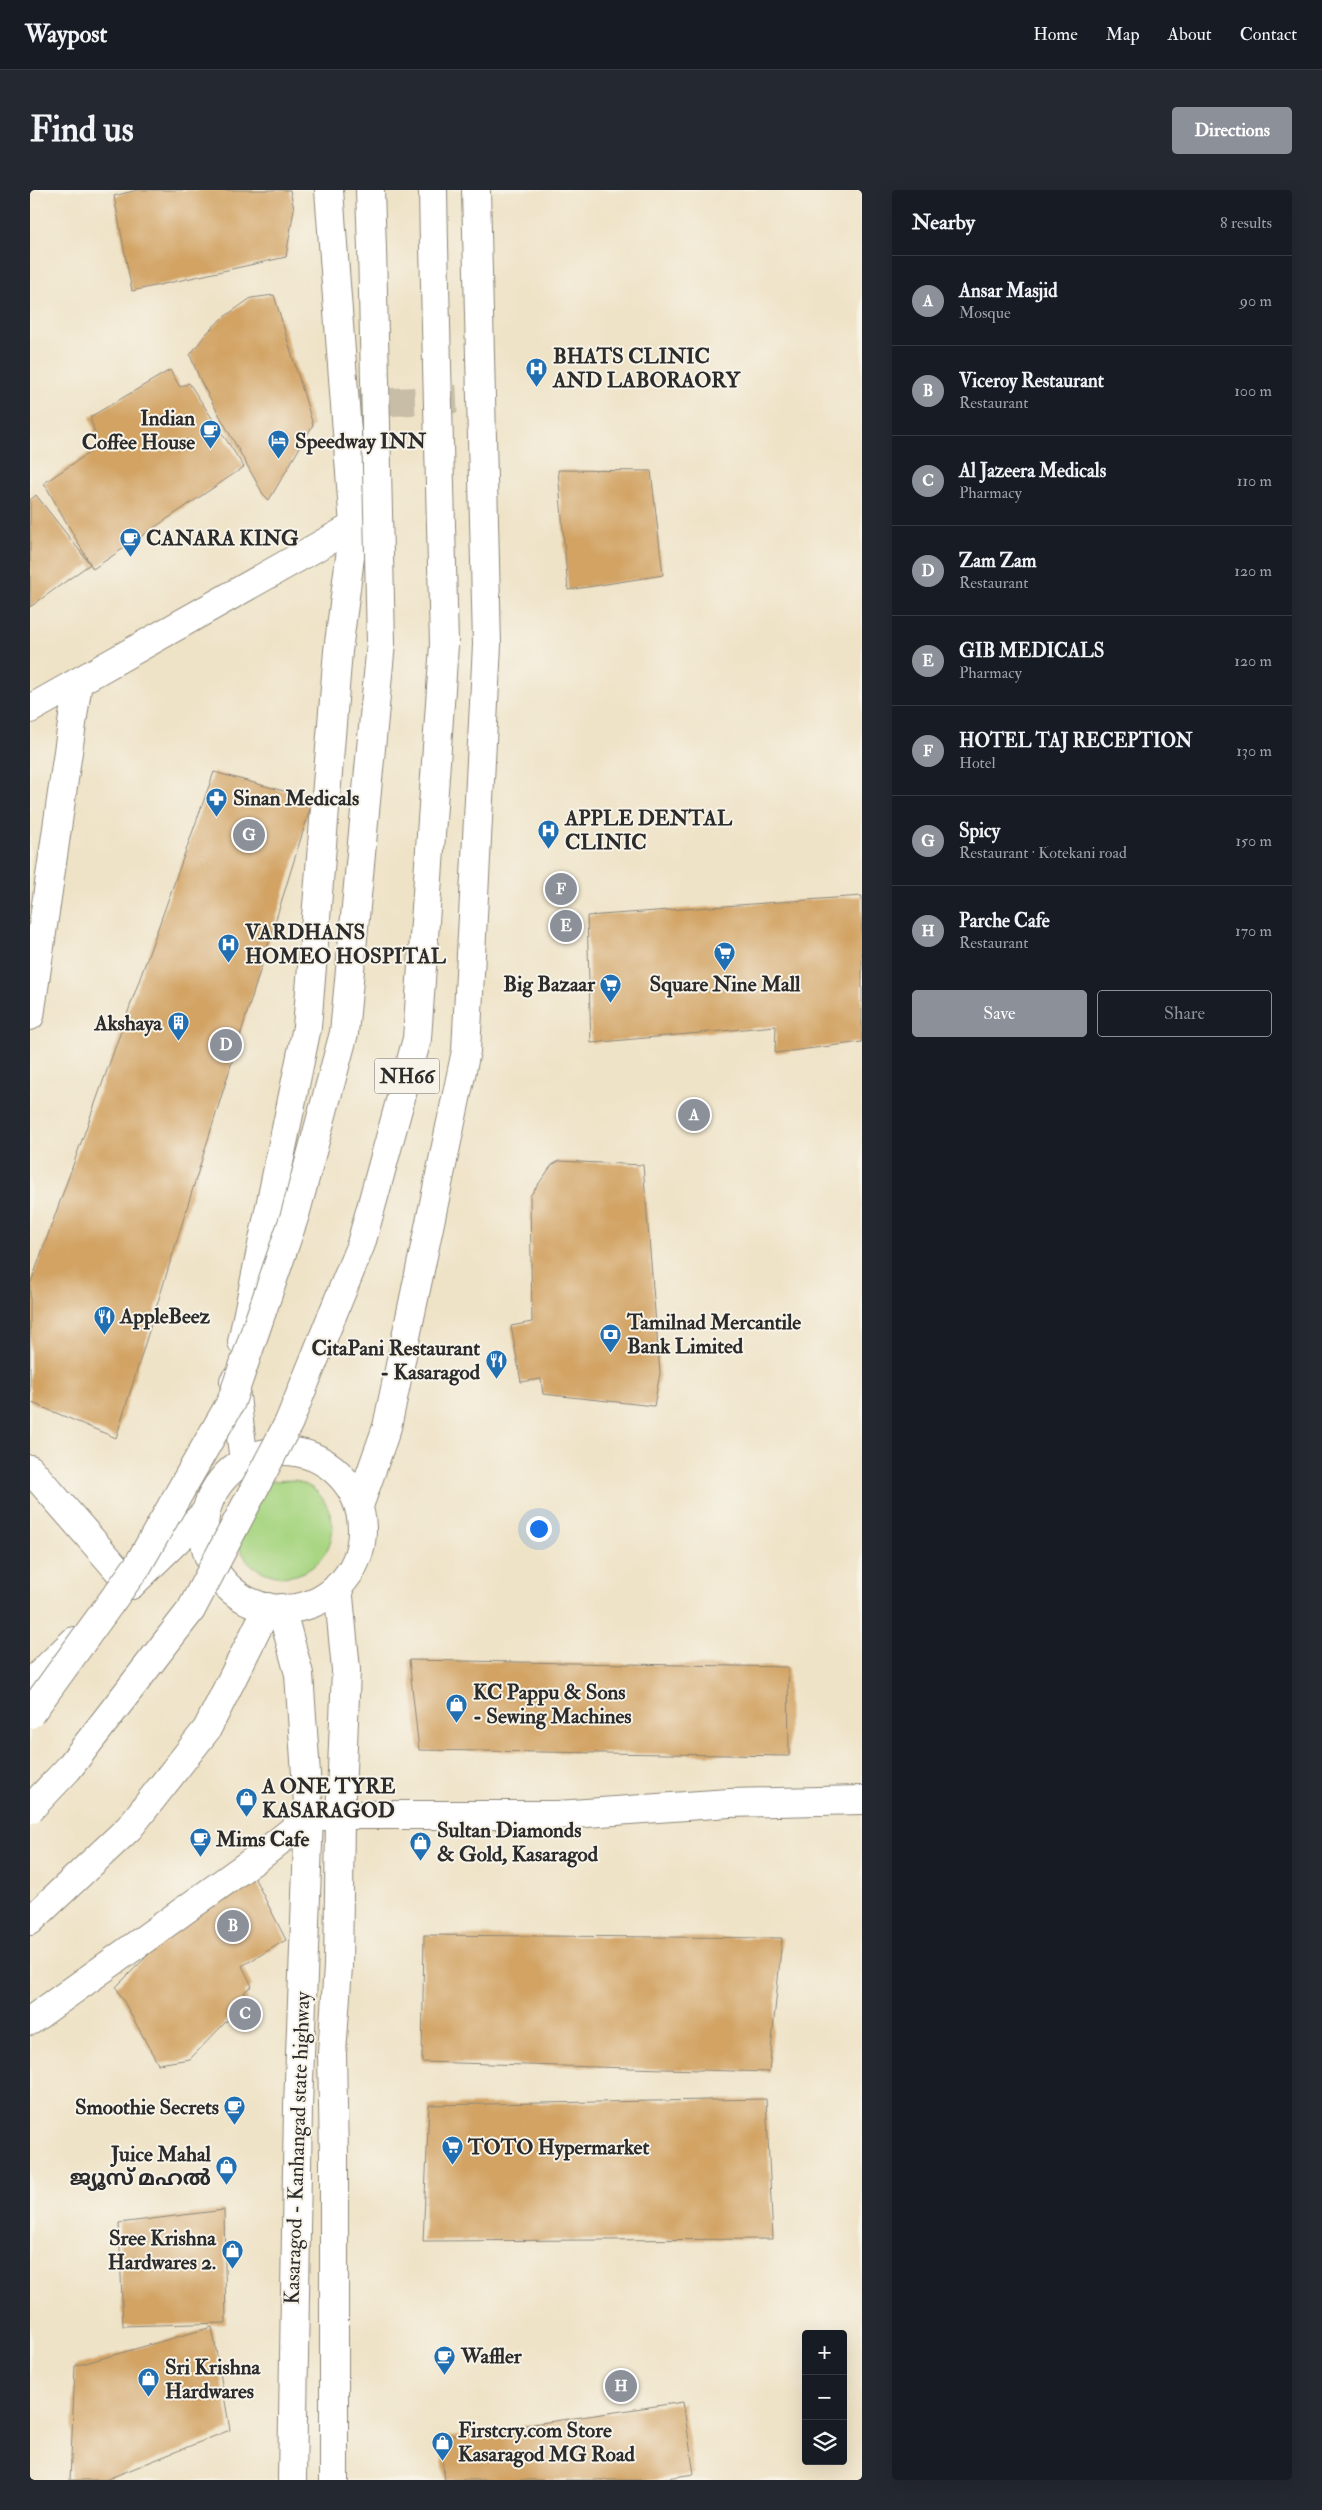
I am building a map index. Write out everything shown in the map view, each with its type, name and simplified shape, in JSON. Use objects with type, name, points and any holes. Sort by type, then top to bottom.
[{"type":"main road","points":[[244,1462],[233,1386],[307,1027],[338,651],[354,526],[329,190]]},
{"type":"main road","points":[[30,1714],[138,1565],[231,1402],[295,1215],[344,1033],[381,643],[370,190]]},
{"type":"main road","name":"NH66","points":[[30,1809],[68,1769],[191,1610],[289,1422],[361,1244],[416,1039],[444,645],[433,190]]},
{"type":"main road","points":[[359,1506],[387,1427],[466,1051],[486,645],[476,190]]},
{"type":"main road","points":[[30,709],[354,526]]},
{"type":"main road","points":[[30,1016],[78,682]]},
{"type":"main road","points":[[289,1450],[312,1456],[332,1467],[348,1484],[359,1506],[363,1527],[360,1548],[352,1569],[338,1586],[321,1599],[302,1606],[275,1608],[244,1599],[224,1583],[211,1562],[204,1537],[206,1512],[214,1492],[226,1475],[244,1462],[265,1453],[289,1450]]},
{"type":"main road","points":[[30,1469],[131,1585]]},
{"type":"main road","points":[[30,1684],[206,1512]]},
{"type":"main road","name":"Kasaragod - Kanhangad state highway","points":[[334,2480],[334,2157],[332,2053],[338,1967],[340,1817],[346,1670],[338,1586]]},
{"type":"main road","points":[[30,1921],[129,1828],[207,1728],[275,1608]]},
{"type":"main road","name":"Kasaragod - Kanhangad state highway","points":[[275,1608],[299,1674],[309,1817],[298,2107],[292,2480]]},
{"type":"main road","points":[[30,2021],[263,1854],[309,1817],[558,1815],[729,1803],[862,1800]]},
{"type":"green space","points":[[295,1480],[316,1491],[329,1511],[332,1529],[329,1546],[319,1560],[306,1571],[289,1576],[271,1575],[252,1565],[237,1543],[269,1481]]},
{"type":"building","points":[[137,190],[290,190],[294,209],[286,257],[132,291],[114,196]]},
{"type":"building","points":[[274,295],[313,425],[269,500],[263,494],[201,382],[190,355],[206,334],[220,320],[251,298]]},
{"type":"building","points":[[170,370],[180,387],[189,383],[244,467],[93,569],[44,483],[99,446],[90,417]]},
{"type":"building","points":[[558,470],[651,471],[663,575],[568,590]]},
{"type":"building","points":[[36,495],[90,564],[30,607],[30,500]]},
{"type":"building","name":"Akshaya","points":[[214,772],[313,799],[116,1438],[30,1402],[30,1285]]},
{"type":"building","name":"Square Nine Mall","points":[[862,896],[862,1042],[775,1053],[776,1026],[591,1043],[587,916]]},
{"type":"building","points":[[559,1161],[643,1165],[660,1373],[654,1406],[543,1394],[541,1379],[521,1382],[511,1326],[532,1322],[530,1196],[552,1165]]},
{"type":"building","points":[[409,1660],[788,1667],[789,1756],[419,1750]]},
{"type":"building","points":[[254,1877],[286,1940],[242,1966],[252,1986],[244,1992],[248,1999],[190,2059],[158,2064],[116,1987],[161,1942],[163,1930]]},
{"type":"building","points":[[424,1935],[782,1938],[769,2072],[422,2062]]},
{"type":"building","points":[[766,2099],[773,2239],[423,2241],[429,2105]]},
{"type":"building","points":[[224,2210],[226,2323],[123,2326],[119,2223]]},
{"type":"building","name":"Sri Krishna Hardwares","points":[[212,2327],[230,2430],[105,2480],[70,2480],[75,2366]]},
{"type":"building","points":[[683,2402],[694,2474],[653,2480],[445,2480],[439,2438]]},
{"type":"tunnel","points":[[345,404],[481,398]]},
{"type":"place","name":"BHATS CLINIC AND LABORAORY","points":[[537,387]]},
{"type":"place","name":"Indian Coffee House","points":[[211,449]]},
{"type":"place","name":"Speedway INN","points":[[279,460]]},
{"type":"place","name":"CANARA KING","points":[[130,557]]},
{"type":"place","name":"Sinan Medicals","points":[[217,817]]},
{"type":"place","name":"Spicy","points":[[249,835]]},
{"type":"place","name":"APPLE DENTAL CLINIC","points":[[549,849]]},
{"type":"place","name":"HOTEL TAJ RECEPTION","points":[[561,889]]},
{"type":"place","name":"GIB MEDICALS","points":[[566,926]]},
{"type":"place","name":"VARDHANS HOMEO HOSPITAL","points":[[229,963]]},
{"type":"place","name":"Square Nine Mall","points":[[725,971]]},
{"type":"place","name":"Big Bazaar","points":[[611,1003]]},
{"type":"place","name":"Akshaya","points":[[178,1042]]},
{"type":"place","name":"Zam Zam","points":[[226,1045]]},
{"type":"place","name":"Ansar Masjid","points":[[694,1115]]},
{"type":"place","name":"AppleBeez","points":[[104,1335]]},
{"type":"place","name":"Tamilnad Mercantile Bank Limited","points":[[611,1353]]},
{"type":"place","name":"CitaPani Restaurant - Kasaragod","points":[[496,1379]]},
{"type":"place","name":"KC Pappu & Sons - Sewing Machines","points":[[457,1723]]},
{"type":"place","name":"A ONE TYRE KASARAGOD","points":[[246,1817]]},
{"type":"place","name":"Mims Cafe","points":[[200,1858]]},
{"type":"place","name":"Sultan Diamonds & Gold, Kasaragod","points":[[421,1861]]},
{"type":"place","name":"Viceroy Restaurant","points":[[233,1926]]},
{"type":"place","name":"Al Jazeera Medicals","points":[[245,2014]]},
{"type":"place","name":"Smoothie Secrets","points":[[235,2126]]},
{"type":"place","name":"TOTO Hypermarket","points":[[452,2166]]},
{"type":"place","name":"Juice Mahal ജ്യൂസ് മഹൽ","points":[[227,2185]]},
{"type":"place","name":"Sree Krishna Hardwares 2.","points":[[232,2269]]},
{"type":"place","name":"Waffler","points":[[445,2375]]},
{"type":"place","name":"Parche Cafe","points":[[621,2386]]},
{"type":"place","name":"Sri Krishna Hardwares","points":[[149,2398]]},
{"type":"place","name":"Firstcry.com Store Kasaragod MG Road","points":[[442,2461]]}]
